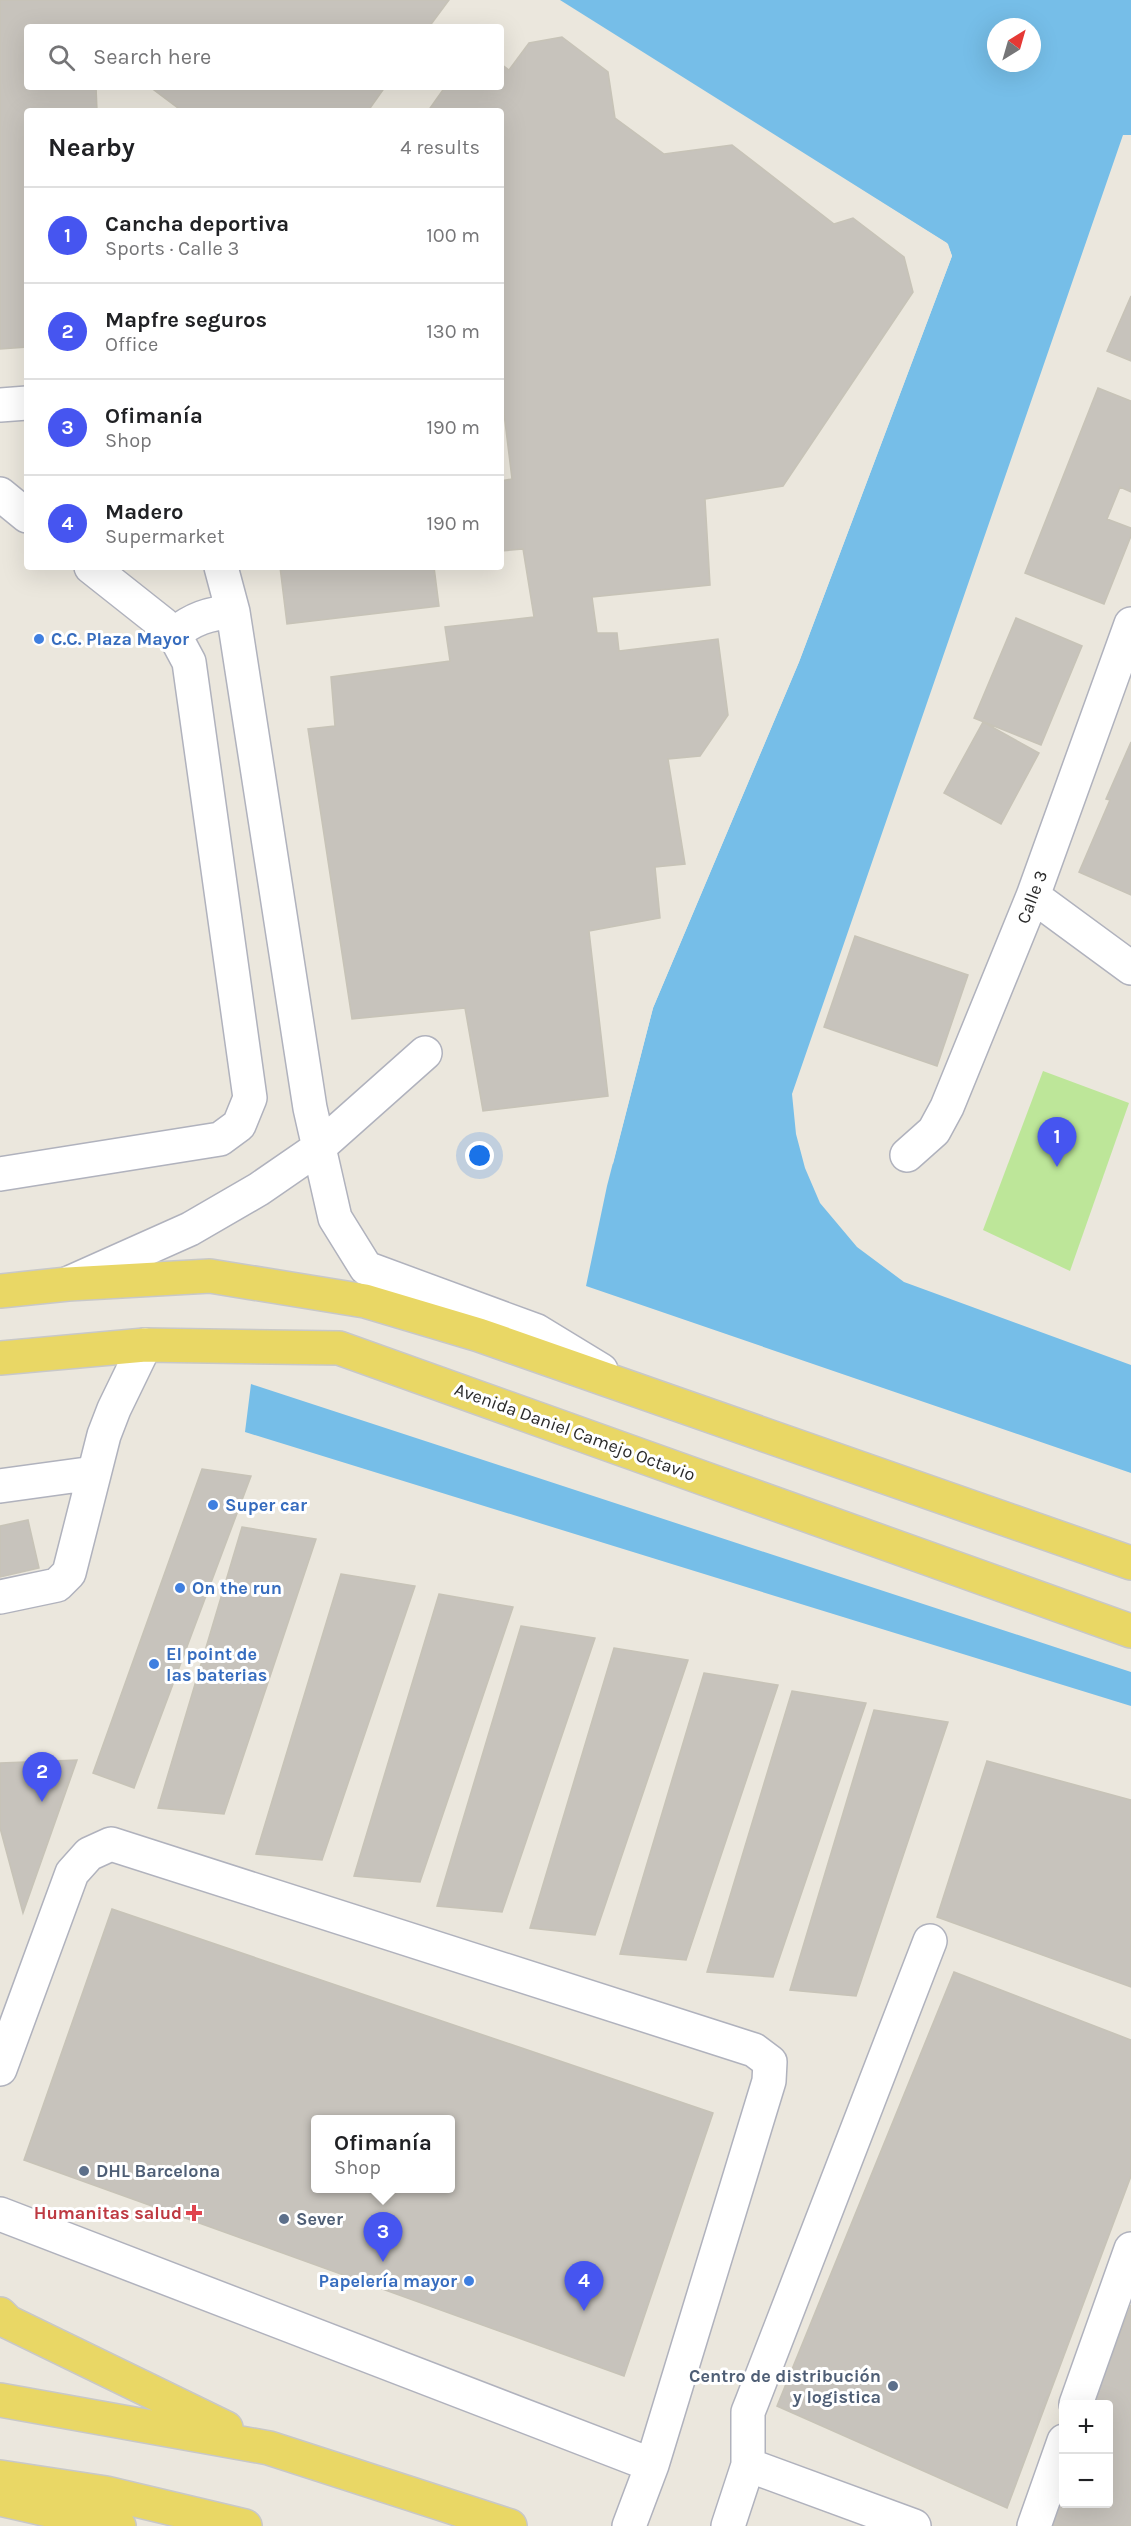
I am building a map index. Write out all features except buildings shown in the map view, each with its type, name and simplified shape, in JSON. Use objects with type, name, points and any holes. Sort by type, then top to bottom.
[{"type":"main road","points":[[0,1291],[68,1284],[210,1276],[365,1301],[479,1335],[1131,1563]]},
{"type":"main road","name":"Avenida Daniel Camejo Octavio","points":[[0,1358],[145,1345],[339,1348],[1131,1631]]},
{"type":"main road","points":[[0,2314],[8,2322],[18,2327],[269,2448],[510,2526]]},
{"type":"main road","points":[[0,2400],[269,2448]]},
{"type":"main road","points":[[0,2477],[106,2493],[245,2526]]},
{"type":"main road","points":[[0,2499],[119,2526]]},
{"type":"street","points":[[0,405],[24,403]]},
{"type":"street","points":[[0,494],[24,514]]},
{"type":"street","points":[[0,1174],[209,1142],[230,1134],[239,1125],[246,1113],[250,1098],[189,662],[174,634],[95,570]]},
{"type":"street","points":[[222,570],[233,612],[317,1149],[335,1218],[366,1268],[537,1331],[630,1388]]},
{"type":"street","points":[[174,634],[185,625],[210,613],[233,612]]},
{"type":"street","name":"Calle 3","points":[[907,1155],[934,1131],[947,1107],[1033,896],[1131,624]]},
{"type":"street","points":[[1033,896],[1131,968]]},
{"type":"street","points":[[68,1284],[190,1228],[259,1189],[317,1149],[425,1053]]},
{"type":"street","points":[[0,1598],[57,1585],[69,1573],[104,1435],[145,1345]]},
{"type":"street","points":[[0,1486],[94,1473]]},
{"type":"street","points":[[0,2069],[72,1873],[89,1854],[111,1844],[754,2050],[770,2062],[769,2081],[652,2465],[629,2526]]},
{"type":"street","points":[[728,2526],[748,2465],[748,2412],[930,1941]]},
{"type":"street","points":[[0,2214],[652,2465]]},
{"type":"street","points":[[1077,2400],[1131,2249]]},
{"type":"street","points":[[1034,2526],[1059,2454]]},
{"type":"street","points":[[748,2465],[914,2526]]},
{"type":"green space","points":[[1043,1071],[1129,1103],[1070,1271],[983,1230]]},
{"type":"water","points":[[560,0],[1131,0],[1131,135],[1123,135],[792,1094],[796,1134],[805,1168],[820,1203],[857,1247],[904,1282],[1131,1365],[1131,1473],[586,1286],[607,1186],[653,1008],[799,662],[952,256],[947,243]]},
{"type":"water","points":[[251,1384],[1131,1672],[1131,1706],[245,1432]]},
{"type":"pier","points":[[557,0],[948,244],[952,256],[799,662],[653,1008],[613,1164],[610,1163],[650,1007],[797,661],[949,256],[945,246]]},
{"type":"place","name":"C.C. Plaza Mayor","points":[[39,639]]},
{"type":"place","name":"Cancha deportiva","points":[[1057,1167]]},
{"type":"place","name":"Super car","points":[[213,1505]]},
{"type":"place","name":"On the run","points":[[180,1588]]},
{"type":"place","name":"El point de las baterias","points":[[154,1664]]},
{"type":"place","name":"Mapfre seguros","points":[[42,1802]]},
{"type":"place","name":"DHL Barcelona","points":[[84,2171]]},
{"type":"place","name":"Humanitas salud","points":[[194,2213]]},
{"type":"place","name":"Sever","points":[[284,2219]]},
{"type":"place","name":"Ofimanía","points":[[383,2262]]},
{"type":"place","name":"Papelería mayor","points":[[469,2281]]},
{"type":"place","name":"Madero","points":[[584,2311]]},
{"type":"place","name":"Centro de distribución y logistica","points":[[893,2386]]}]
